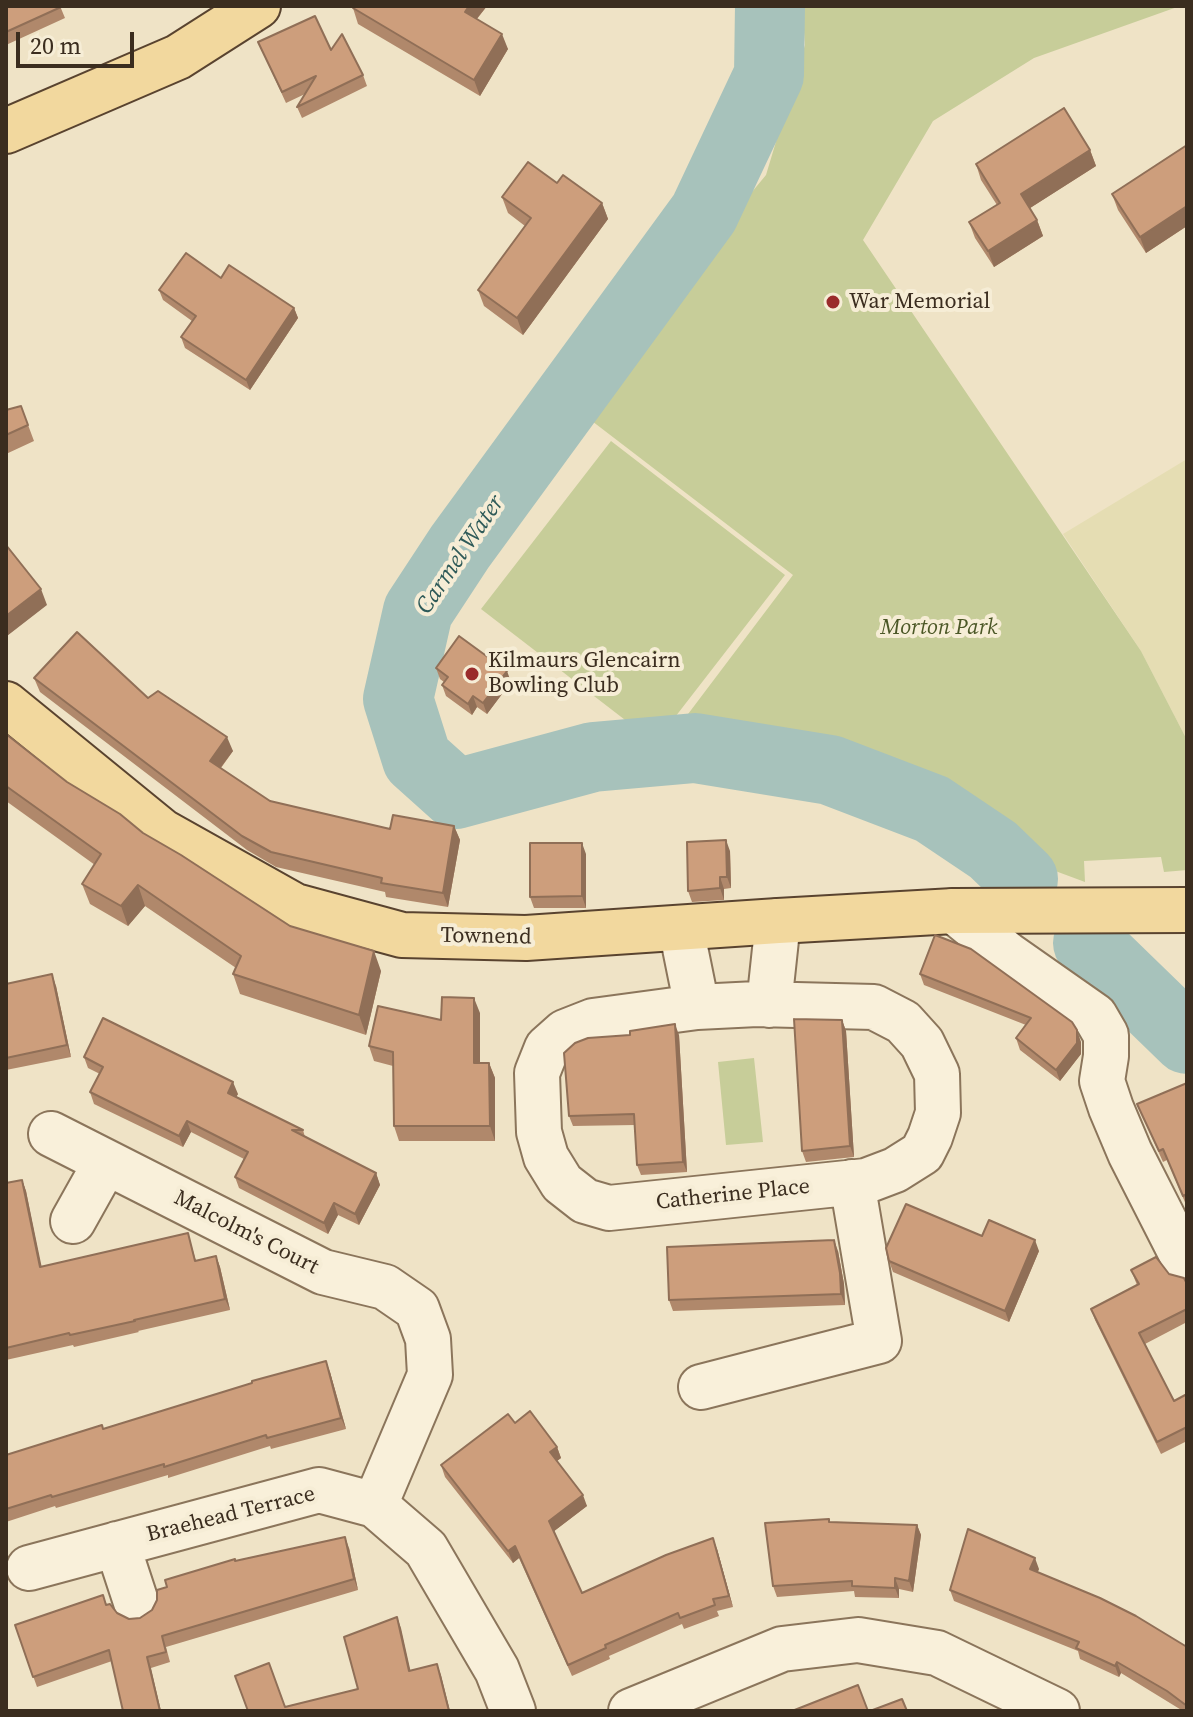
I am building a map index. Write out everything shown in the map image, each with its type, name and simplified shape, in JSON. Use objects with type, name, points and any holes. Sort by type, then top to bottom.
[{"type":"main road","points":[[6,131],[178,57],[258,6]]},
{"type":"main road","name":"Townend","points":[[6,704],[163,832],[295,906],[402,935],[526,938],[954,911],[1187,910]]},
{"type":"street","points":[[954,911],[1008,955],[1095,1016],[1106,1035],[1102,1081],[1111,1108],[1130,1153],[1187,1265]]},
{"type":"street","points":[[769,1005],[778,921]]},
{"type":"street","points":[[681,928],[697,1007]]},
{"type":"street","name":"Catherine Place","points":[[769,1005],[874,1007],[903,1022],[922,1043],[937,1074],[938,1113],[922,1153],[895,1170],[866,1181],[609,1208],[585,1201],[562,1183],[546,1157],[539,1132],[537,1073],[547,1048],[565,1032],[593,1021],[697,1007],[769,1005]]},
{"type":"street","name":"Malcolm's Court","points":[[51,1134],[323,1272],[385,1287],[417,1309],[428,1339],[430,1375],[375,1505]]},
{"type":"street","points":[[73,1221],[106,1162]]},
{"type":"street","points":[[701,1387],[879,1341],[852,1182]]},
{"type":"street","name":"Braehead Terrace","points":[[29,1568],[319,1490],[375,1505],[426,1549],[497,1670],[513,1711]]},
{"type":"street","points":[[117,1544],[137,1605]]},
{"type":"street","points":[[631,1711],[719,1694],[782,1649],[858,1640],[937,1653],[1057,1711]]},
{"type":"shaded area","points":[[1187,459],[1187,740],[1141,651],[1063,534]]},
{"type":"green space","name":"Morton Park","points":[[802,6],[1180,6],[1034,58],[933,121],[863,240],[1141,651],[1187,740],[1187,870],[1164,872],[1161,857],[1084,861],[1085,882],[1023,859],[974,814],[815,741],[679,726],[793,575],[588,418],[665,297],[766,175],[805,45]]},
{"type":"green space","points":[[611,441],[785,575],[655,743],[481,609]]},
{"type":"green space","points":[[754,1058],[763,1142],[726,1145],[718,1062]]},
{"type":"building","points":[[6,6],[60,6],[61,7],[6,32]]},
{"type":"building","points":[[354,6],[469,6],[465,12],[502,34],[474,80]]},
{"type":"building","points":[[315,16],[331,50],[342,34],[363,75],[297,107],[316,76],[282,92],[258,42]]},
{"type":"building","points":[[1064,108],[1090,150],[1021,194],[1037,220],[988,251],[969,222],[1000,203],[976,164]]},
{"type":"building","points":[[1187,145],[1187,206],[1140,237],[1112,194]]},
{"type":"building","points":[[528,162],[557,183],[563,175],[602,203],[517,318],[478,290],[531,218],[502,197]]},
{"type":"building","points":[[186,253],[221,278],[229,265],[294,308],[246,380],[181,337],[196,316],[159,290]]},
{"type":"building","points":[[21,406],[28,425],[6,435],[6,410]]},
{"type":"building","points":[[6,545],[41,589],[6,616]]},
{"type":"building","points":[[77,632],[148,698],[158,691],[227,737],[210,761],[270,801],[390,829],[393,815],[454,826],[443,893],[381,883],[382,878],[271,852],[242,836],[34,678]]},
{"type":"building","name":"Kilmaurs Glencairn Bowling Club","points":[[459,636],[507,671],[483,703],[473,696],[468,704],[442,685],[448,677],[436,668]]},
{"type":"building","points":[[6,734],[67,782],[290,926],[374,951],[359,1015],[233,974],[241,956],[138,885],[121,906],[82,884],[101,854],[6,786]]},
{"type":"building","points":[[726,840],[727,877],[720,877],[720,888],[688,891],[687,842]]},
{"type":"building","points":[[530,843],[582,843],[582,896],[530,897]]},
{"type":"building","points":[[935,935],[971,949],[1072,1022],[1077,1030],[1077,1043],[1056,1070],[1016,1038],[1031,1018],[920,974]]},
{"type":"building","points":[[52,974],[67,1045],[6,1058],[6,984]]},
{"type":"building","points":[[442,997],[474,998],[474,1063],[489,1063],[490,1126],[394,1126],[393,1052],[369,1046],[378,1006],[441,1020]]},
{"type":"building","points":[[103,1018],[233,1082],[228,1093],[303,1130],[292,1130],[376,1173],[355,1214],[334,1203],[324,1223],[235,1177],[248,1152],[187,1121],[179,1136],[90,1092],[103,1067],[84,1057]]},
{"type":"building","points":[[794,1019],[842,1020],[850,1146],[802,1151]]},
{"type":"building","points":[[675,1024],[683,1162],[637,1165],[634,1114],[569,1116],[564,1053],[575,1043],[588,1038],[630,1035],[630,1031]]},
{"type":"building","points":[[1187,1083],[1187,1194],[1183,1196],[1163,1149],[1159,1151],[1137,1104]]},
{"type":"building","points":[[22,1180],[40,1267],[188,1233],[195,1261],[216,1256],[225,1299],[6,1348],[6,1183]]},
{"type":"building","points":[[906,1204],[982,1236],[989,1220],[1035,1240],[1005,1311],[889,1261],[886,1248]]},
{"type":"building","points":[[834,1240],[841,1294],[669,1300],[667,1247]]},
{"type":"building","points":[[1156,1257],[1169,1274],[1184,1278],[1187,1284],[1187,1309],[1139,1333],[1174,1401],[1187,1394],[1187,1427],[1157,1442],[1091,1309],[1139,1284],[1131,1270]]},
{"type":"building","points":[[326,1361],[341,1418],[267,1438],[266,1435],[164,1467],[164,1464],[6,1509],[6,1455]]},
{"type":"building","points":[[530,1411],[557,1447],[550,1452],[583,1495],[549,1521],[582,1593],[666,1555],[713,1538],[729,1596],[713,1599],[715,1605],[680,1618],[678,1613],[568,1665],[515,1546],[508,1551],[441,1465],[508,1414],[515,1423]]},
{"type":"building","points":[[829,1519],[829,1522],[917,1525],[909,1581],[895,1578],[895,1588],[852,1586],[852,1581],[773,1586],[765,1523]]},
{"type":"building","points":[[968,1529],[1035,1558],[1030,1569],[1100,1598],[1187,1647],[1187,1706],[1117,1662],[1115,1666],[1076,1648],[1079,1642],[950,1590]]},
{"type":"building","points":[[345,1537],[354,1579],[162,1636],[166,1652],[147,1657],[160,1711],[123,1711],[109,1650],[33,1677],[15,1625],[103,1595],[106,1605],[110,1604],[117,1613],[129,1619],[140,1618],[152,1610],[157,1600],[157,1590],[167,1587],[165,1580],[235,1559]]},
{"type":"building","points":[[397,1617],[409,1671],[437,1664],[449,1711],[248,1711],[235,1676],[269,1663],[285,1707],[358,1689],[344,1637]]},
{"type":"building","points":[[858,1685],[868,1711],[792,1711]]},
{"type":"building","points":[[902,1699],[907,1711],[870,1711]]},
{"type":"waterway","name":"Carmel Water","points":[[770,6],[769,75],[704,213],[460,547],[418,611],[398,699],[417,759],[456,794],[593,757],[695,748],[830,770],[932,809],[993,850],[1023,879]]},
{"type":"waterway","name":"Carmel Water","points":[[1088,943],[1187,1039]]},
{"type":"place","name":"War Memorial","points":[[833,302]]},
{"type":"place","name":"Kilmaurs Glencairn Bowling Club","points":[[472,674]]}]
